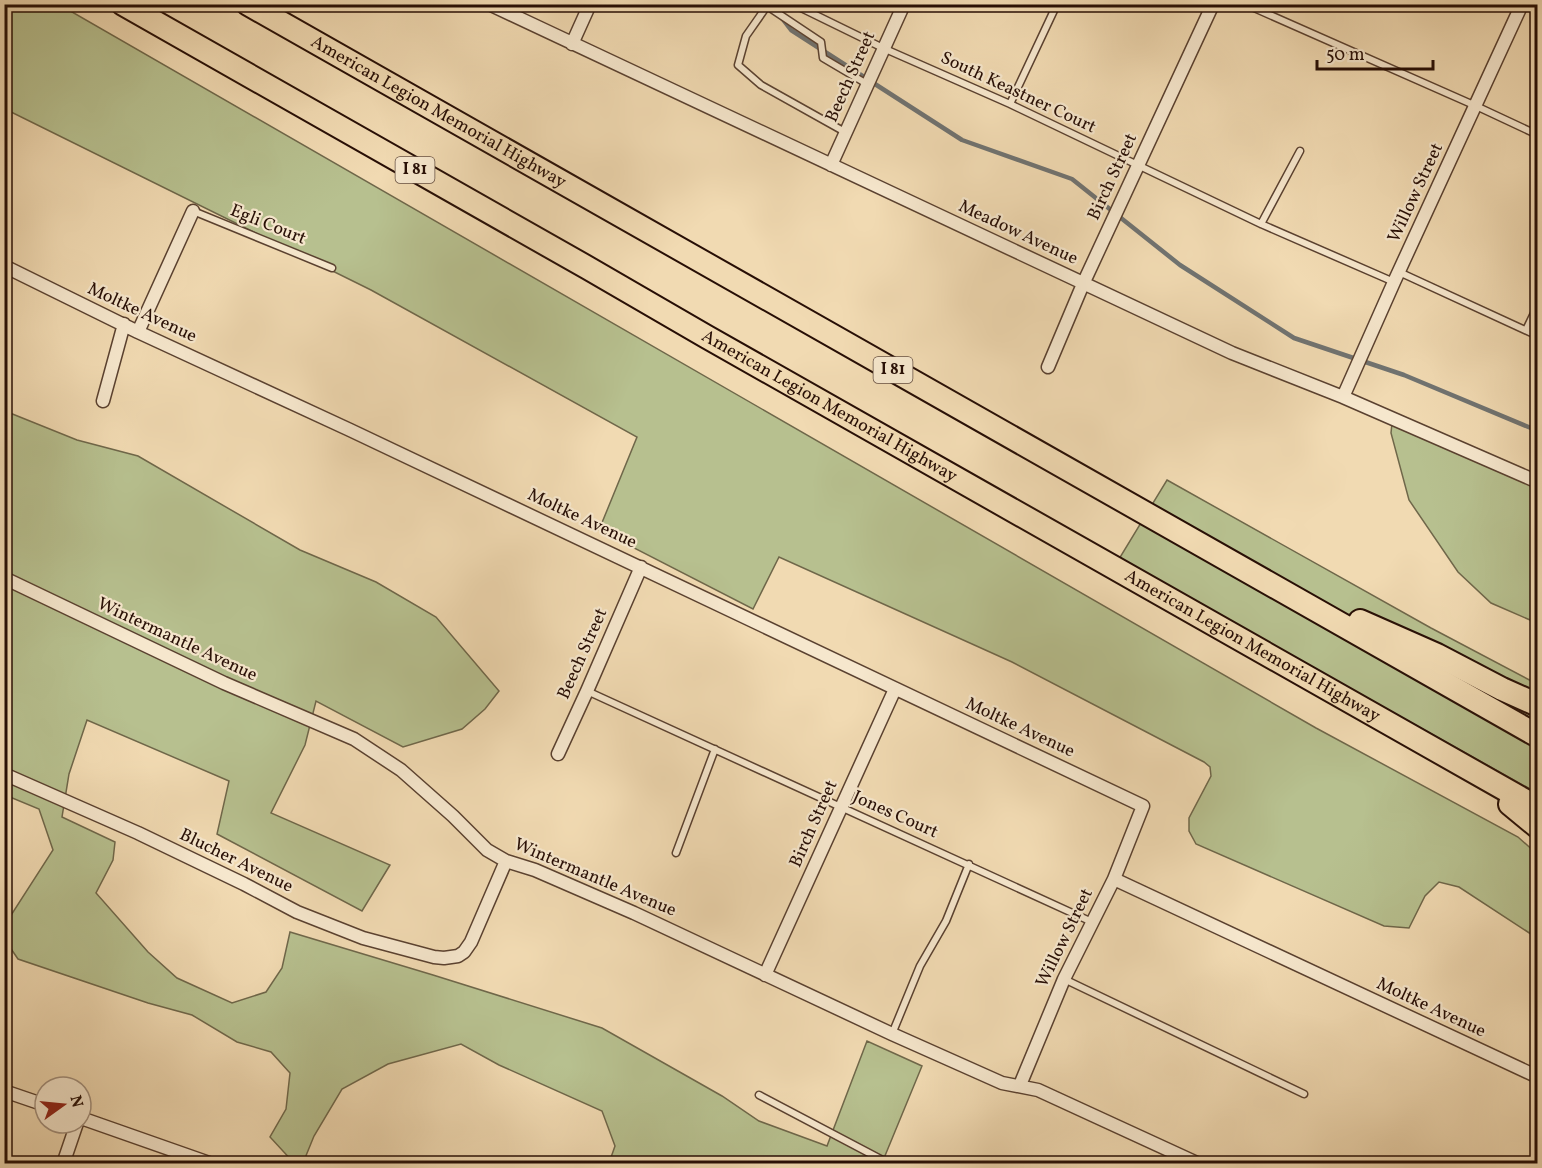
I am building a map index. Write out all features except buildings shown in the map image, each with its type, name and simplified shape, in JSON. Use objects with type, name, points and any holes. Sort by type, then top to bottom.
[{"type":"highway","name":"American Legion Memorial Highway","points":[[123,4],[1538,808]]},
{"type":"highway","name":"American Legion Memorial Highway","points":[[248,4],[1538,736]]},
{"type":"highway","points":[[1261,579],[1437,655],[1538,705]]},
{"type":"highway","points":[[1460,763],[1538,827]]},
{"type":"street","name":"Meadow Avenue","points":[[489,4],[1232,353],[1343,397],[1538,482]]},
{"type":"street","points":[[572,44],[590,4]]},
{"type":"street","name":"Beech Street","points":[[831,165],[904,4]]},
{"type":"street","name":"Birch Street","points":[[1048,367],[1083,284],[1213,4]]},
{"type":"street","name":"Willow Street","points":[[1343,397],[1522,4]]},
{"type":"street","points":[[138,332],[193,211]]},
{"type":"street","name":"Moltke Avenue","points":[[4,266],[138,332],[641,567],[1143,806]]},
{"type":"street","points":[[103,401],[124,324]]},
{"type":"street","name":"Beech Street","points":[[558,754],[641,567]]},
{"type":"street","name":"Wintermantle Avenue","points":[[4,578],[224,683],[354,739],[401,770],[488,850],[506,861],[535,870],[634,913],[1002,1083],[1038,1090],[1199,1164]]},
{"type":"street","name":"Birch Street","points":[[765,975],[895,689]]},
{"type":"street","name":"Blucher Avenue","points":[[4,774],[138,833],[297,912],[363,938],[434,957],[451,958],[464,952],[471,942],[506,861]]},
{"type":"street","name":"Willow Street","points":[[1020,1085],[1064,979],[1114,879],[1143,806]]},
{"type":"street","name":"Moltke Avenue","points":[[1114,879],[1538,1077]]},
{"type":"street","points":[[4,1091],[33,1101]]},
{"type":"street","points":[[93,1123],[187,1159],[212,1164]]},
{"type":"street","points":[[63,1164],[72,1135]]},
{"type":"lane","name":"South Keastner Court","points":[[793,4],[883,48],[1010,104],[1261,224],[1397,277],[1538,336]]},
{"type":"lane","points":[[1010,104],[1057,4]]},
{"type":"lane","points":[[1245,4],[1538,135]]},
{"type":"lane","points":[[846,132],[761,85],[738,65],[746,36],[767,5],[821,42],[823,58],[867,84]]},
{"type":"lane","points":[[1261,224],[1300,151]]},
{"type":"lane","name":"Egli Court","points":[[193,211],[332,268]]},
{"type":"lane","points":[[1526,330],[1538,305]]},
{"type":"lane","name":"Jones Court","points":[[587,691],[1092,922]]},
{"type":"lane","points":[[676,853],[715,749]]},
{"type":"lane","points":[[892,1034],[920,966],[946,921],[969,864]]},
{"type":"lane","points":[[1064,979],[1304,1094]]},
{"type":"lane","points":[[759,1095],[890,1164]]},
{"type":"green space","points":[[4,5],[60,5],[1316,728],[1518,837],[1537,854],[1537,938],[1459,887],[1439,882],[1425,896],[1409,928],[1384,926],[1196,844],[1189,831],[1189,818],[1211,776],[1210,767],[1012,662],[779,557],[753,609],[599,530],[637,437],[371,290],[5,109]]},
{"type":"green space","points":[[5,411],[77,440],[138,456],[300,550],[376,582],[436,617],[499,691],[485,709],[462,729],[403,747],[316,701],[305,745],[271,813],[390,865],[362,911],[217,834],[229,781],[87,720],[69,774],[62,817],[115,842],[113,860],[96,893],[148,952],[177,978],[232,1003],[266,992],[282,968],[290,932],[602,1028],[722,1096],[759,1121],[827,1146],[867,1041],[922,1066],[882,1163],[609,1163],[615,1146],[602,1111],[499,1065],[461,1044],[388,1064],[342,1089],[314,1136],[303,1163],[294,1163],[270,1137],[286,1109],[290,1073],[271,1052],[237,1042],[192,1015],[148,1003],[18,959],[5,940],[6,923],[53,850],[39,809],[5,795],[4,553],[7,547],[4,546]]},
{"type":"green space","points":[[1393,413],[1537,478],[1537,623],[1491,603],[1458,572],[1409,500],[1391,433]]},
{"type":"green space","points":[[1167,480],[1431,628],[1537,684],[1537,793],[1119,559]]},
{"type":"waterway","points":[[781,17],[791,30],[962,140],[1072,179],[1180,265],[1294,338],[1404,375],[1538,431]]}]
